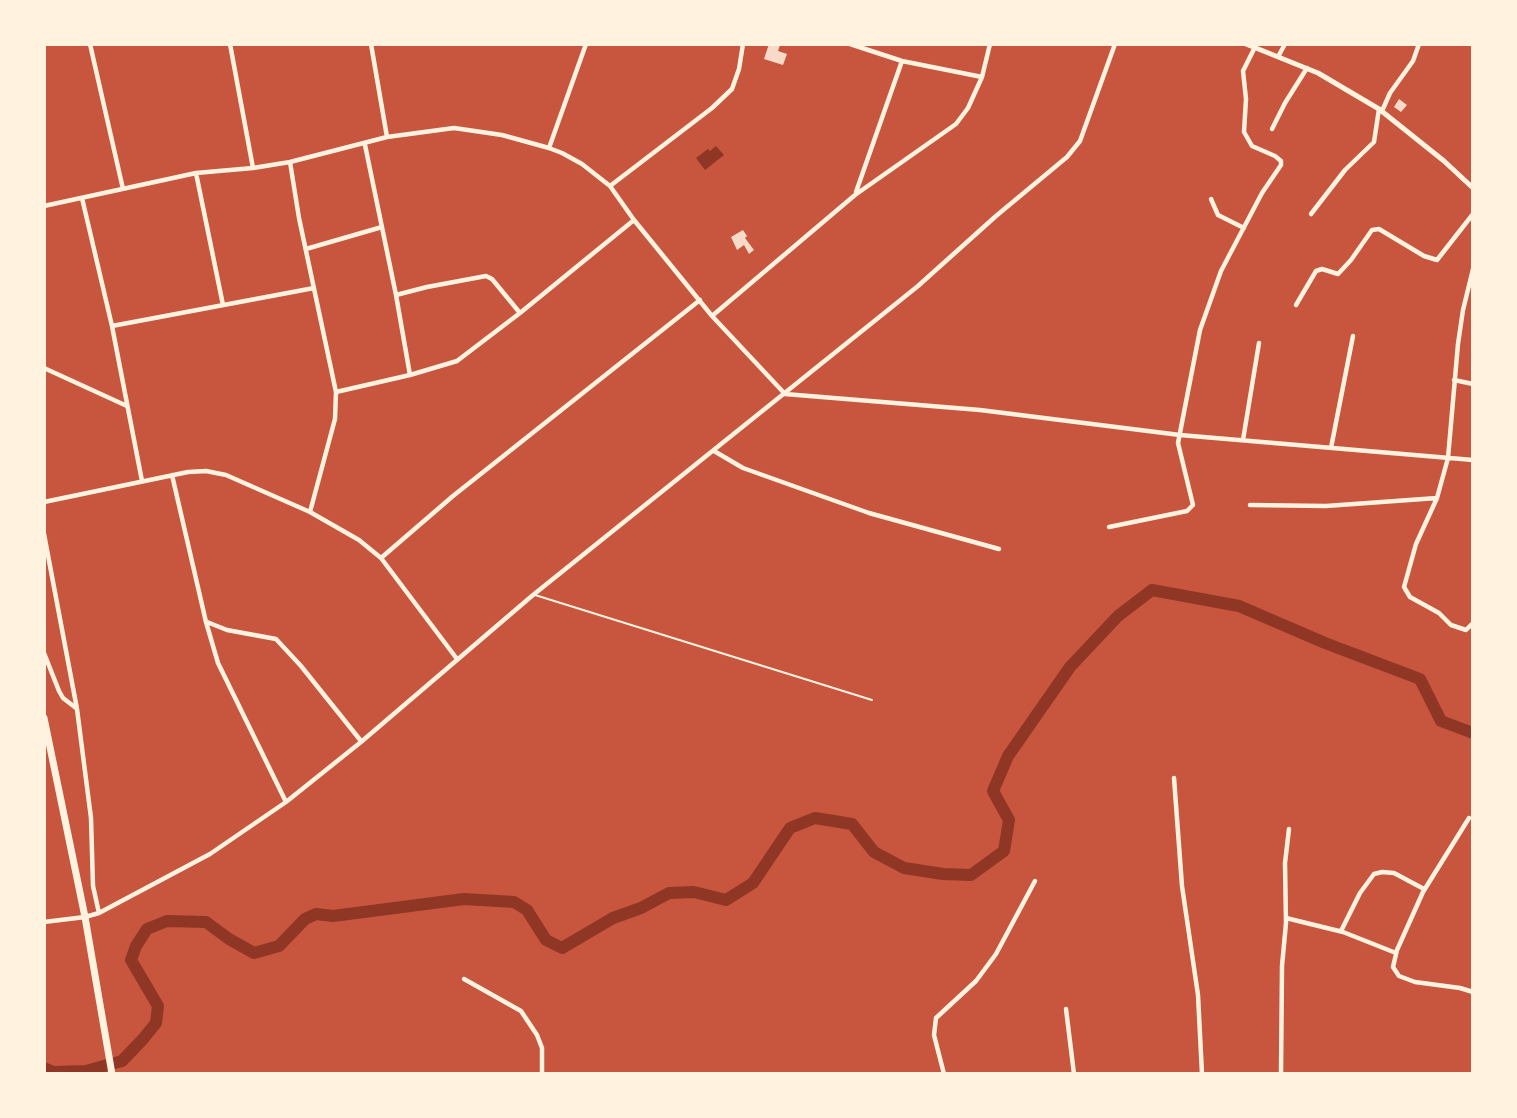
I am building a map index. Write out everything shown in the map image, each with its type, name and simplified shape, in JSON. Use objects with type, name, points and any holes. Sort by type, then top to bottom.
[{"type":"highway","points":[[44,718],[85,917],[112,1074]]},
{"type":"street","points":[[90,44],[123,189]]},
{"type":"street","points":[[230,44],[253,168]]},
{"type":"street","points":[[370,44],[387,137]]},
{"type":"street","points":[[549,148],[586,44]]},
{"type":"street","points":[[610,186],[712,108],[732,89],[743,44]]},
{"type":"street","points":[[850,44],[902,61],[982,77]]},
{"type":"street","points":[[712,316],[855,195],[956,124],[968,108],[982,77],[990,44]]},
{"type":"street","points":[[44,922],[99,913],[210,853],[286,802],[361,742],[533,595],[918,286],[1067,157],[1080,141],[1115,44]]},
{"type":"street","points":[[1246,44],[1307,68],[1380,110],[1473,188]]},
{"type":"street","points":[[1279,55],[1285,44]]},
{"type":"street","points":[[1311,214],[1345,170],[1374,142],[1380,110],[1413,61],[1419,44]]},
{"type":"street","points":[[1110,527],[1191,508],[1193,503],[1178,449],[1192,363],[1203,321],[1222,271],[1262,193],[1281,165],[1281,161],[1275,156],[1252,146],[1244,132],[1246,99],[1243,71],[1255,47]]},
{"type":"street","points":[[855,195],[902,61]]},
{"type":"street","points":[[1272,129],[1307,68]]},
{"type":"street","points":[[44,206],[196,173],[290,162],[365,145],[387,137],[461,129],[502,135],[549,148],[582,164],[610,186],[634,220],[712,316],[785,394],[980,410],[1180,435],[1473,460]]},
{"type":"street","points":[[365,145],[410,375]]},
{"type":"street","points":[[290,162],[336,392],[335,419],[310,512]]},
{"type":"street","points":[[196,173],[223,305]]},
{"type":"street","points":[[82,198],[112,326],[142,481]]},
{"type":"street","points":[[1211,199],[1219,215],[1244,228]]},
{"type":"street","points":[[1296,305],[1316,271],[1322,269],[1338,274],[1372,230],[1379,229],[1424,256],[1437,260],[1473,214]]},
{"type":"street","points":[[336,392],[457,361],[634,220]]},
{"type":"street","points":[[306,249],[382,228]]},
{"type":"street","points":[[1473,269],[1463,310],[1448,458],[1437,498],[1416,544],[1405,577],[1404,591],[1459,628],[1466,629],[1473,623]]},
{"type":"street","points":[[396,295],[486,276],[492,279],[520,313]]},
{"type":"street","points":[[112,326],[314,288]]},
{"type":"street","points":[[381,558],[453,496],[700,300]]},
{"type":"street","points":[[1331,448],[1353,335]]},
{"type":"street","points":[[1243,440],[1259,343]]},
{"type":"street","points":[[44,368],[128,406]]},
{"type":"street","points":[[1454,380],[1473,384]]},
{"type":"street","points":[[714,451],[743,468],[869,513],[999,549]]},
{"type":"street","points":[[44,502],[172,475],[206,471],[226,475],[310,512],[359,540],[381,558],[457,659]]},
{"type":"street","points":[[172,475],[218,663],[286,802]]},
{"type":"street","points":[[1250,505],[1326,506],[1437,498]]},
{"type":"street","points":[[44,534],[46,560],[77,709],[90,818],[93,886],[99,913]]},
{"type":"street","points":[[206,622],[227,630],[275,639],[283,645],[361,742]]},
{"type":"street","points":[[44,653],[63,698],[77,709]]},
{"type":"street","points":[[1174,778],[1182,886],[1198,995],[1202,1074]]},
{"type":"street","points":[[1469,818],[1424,889],[1396,953],[1393,967],[1399,976],[1406,980],[1473,992]]},
{"type":"street","points":[[1281,1074],[1285,863],[1289,829]]},
{"type":"street","points":[[1341,931],[1374,874],[1394,873],[1424,889]]},
{"type":"street","points":[[944,1074],[934,1035],[936,1018],[976,981],[996,954],[1034,881]]},
{"type":"street","points":[[1286,918],[1341,931],[1396,953]]},
{"type":"street","points":[[464,979],[521,1011],[542,1048],[542,1074]]},
{"type":"street","points":[[1066,1009],[1074,1074]]},
{"type":"lane","points":[[533,595],[872,700]]},
{"type":"shaded area","points":[[716,146],[724,155],[705,170],[696,158]]},
{"type":"building","points":[[769,44],[780,45],[778,51],[787,54],[783,65],[764,59]]},
{"type":"building","points":[[1399,99],[1407,105],[1401,112],[1394,107]]},
{"type":"building","points":[[743,230],[747,236],[745,238],[754,250],[749,254],[744,245],[737,250],[731,237]]},
{"type":"waterway","points":[[44,1068],[53,1072],[86,1071],[122,1061],[143,1039],[156,1023],[158,1006],[131,960],[147,929],[167,921],[206,922],[254,953],[279,946],[305,919],[316,914],[333,916],[464,899],[514,902],[527,910],[546,940],[562,948],[613,918],[641,908],[669,893],[694,892],[726,900],[753,883],[790,828],[815,818],[852,824],[874,852],[904,868],[971,875],[1004,851],[1009,820],[993,791],[1008,756],[1070,667],[1118,616],[1152,590],[1239,606],[1325,643],[1420,679],[1441,721],[1473,733]]}]
